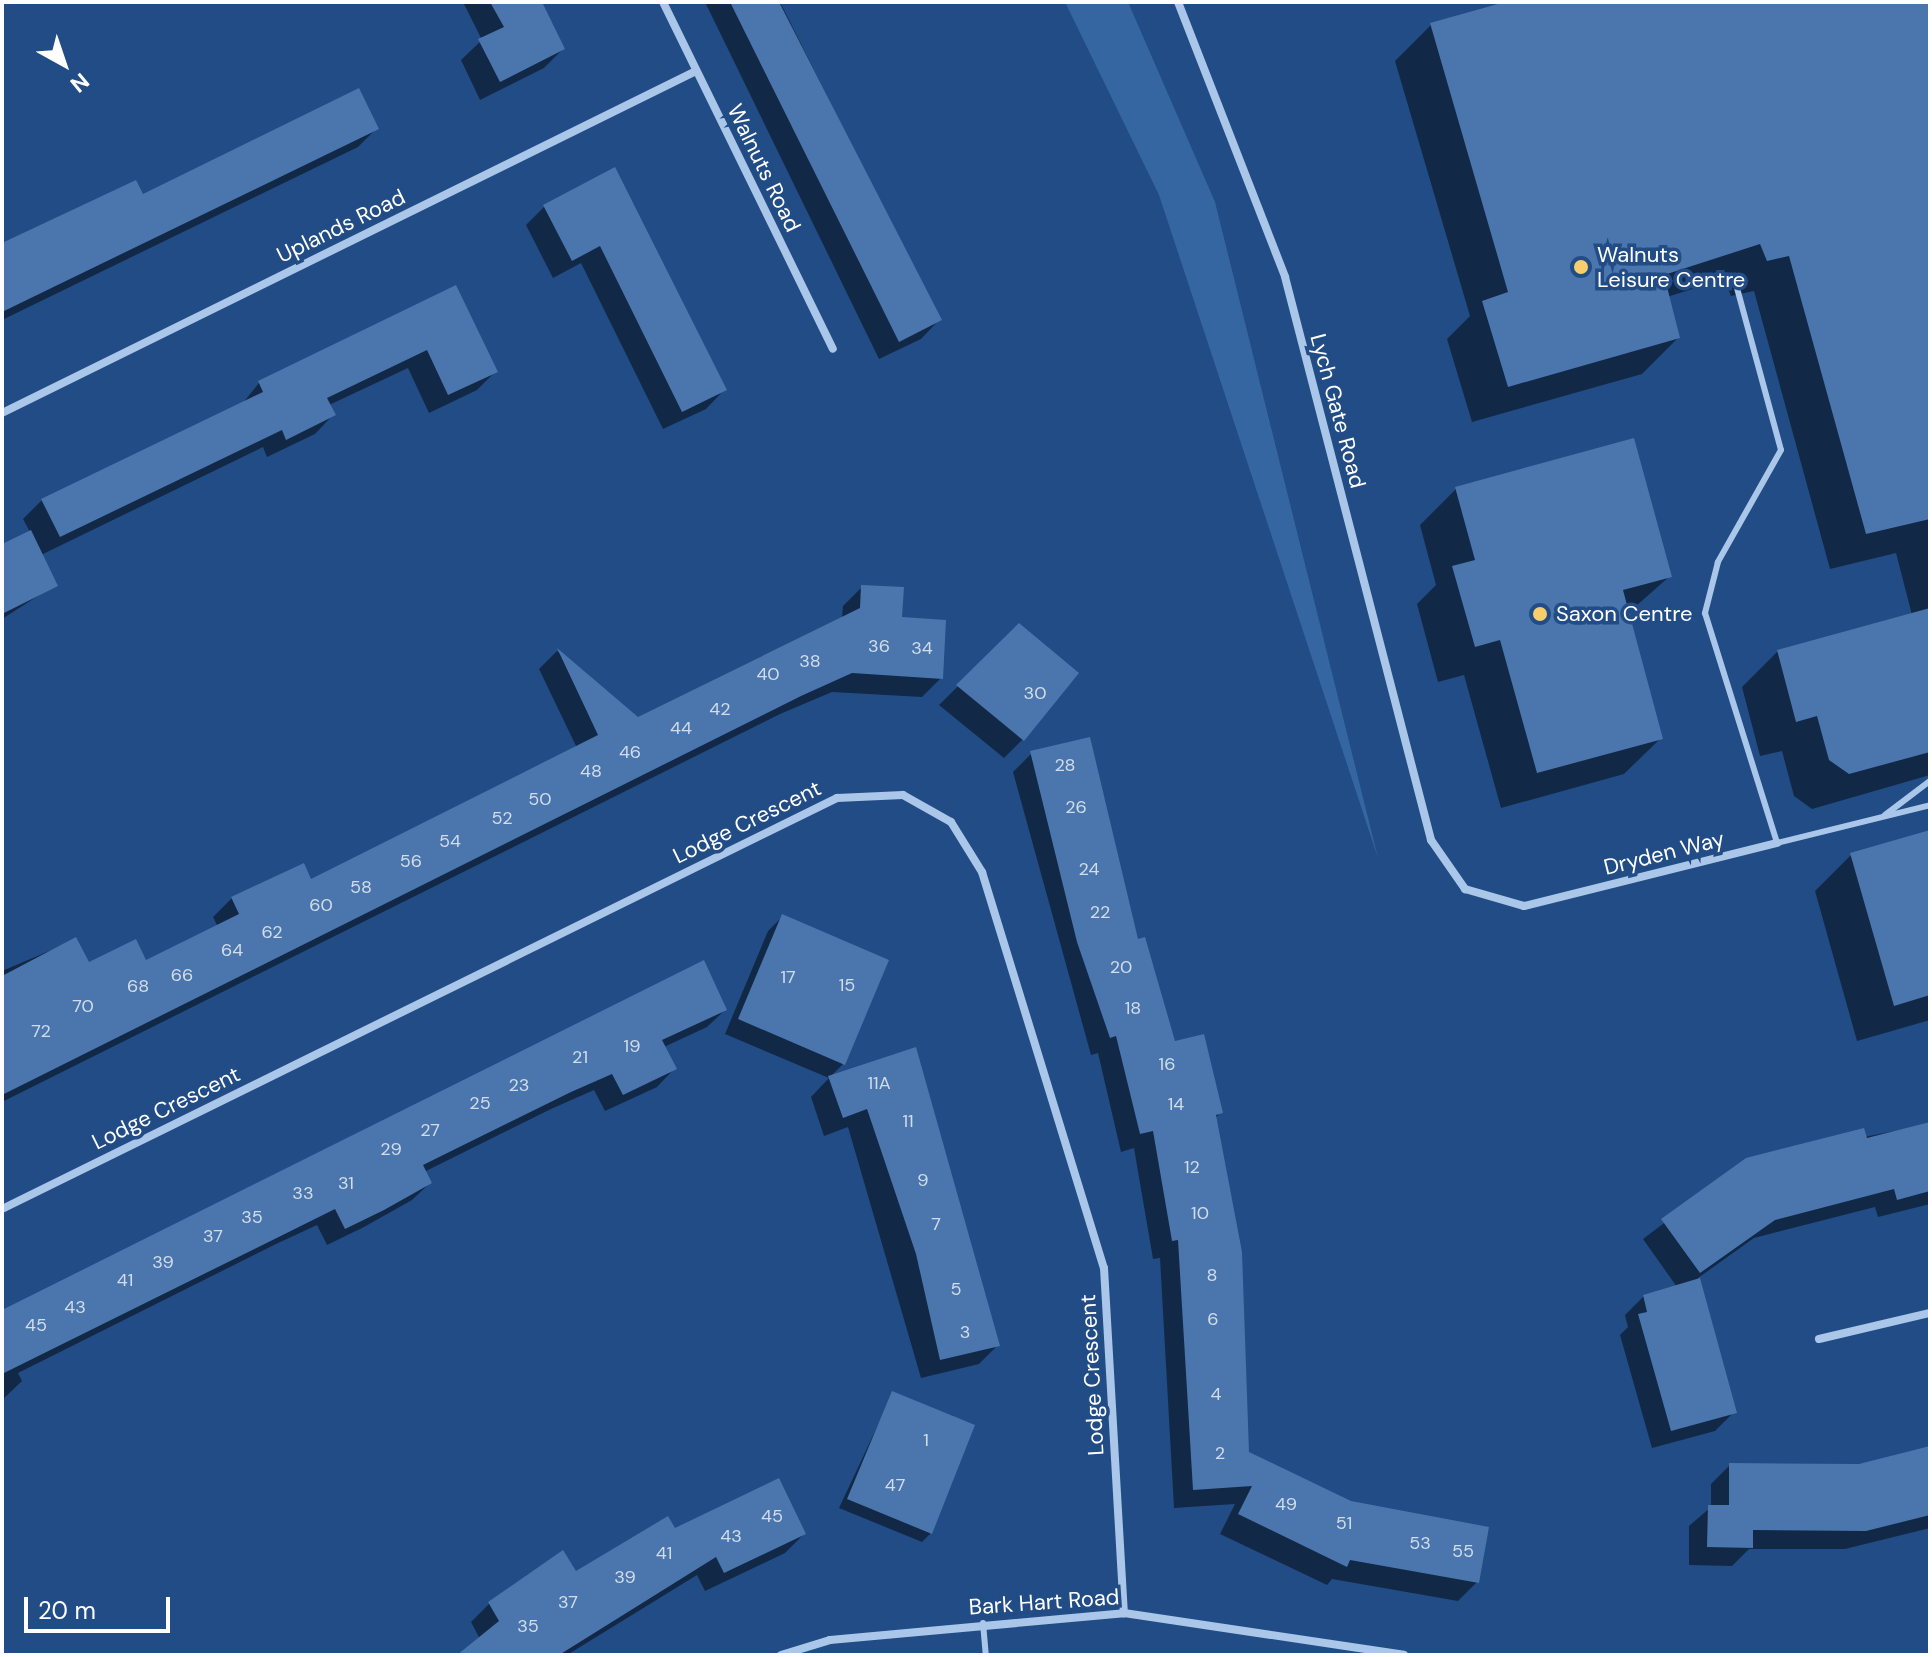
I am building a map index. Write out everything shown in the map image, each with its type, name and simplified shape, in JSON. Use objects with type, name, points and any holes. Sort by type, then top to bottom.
[{"type":"street","name":"Walnuts Road","points":[[663,2],[833,349]]},
{"type":"street","name":"Lych Gate Road","points":[[1178,2],[1285,277],[1431,840]]},
{"type":"street","name":"Uplands Road","points":[[2,413],[696,71]]},
{"type":"street","name":"Lodge Crescent","points":[[2,1209],[837,798],[903,795],[951,822],[982,872],[1104,1268],[1124,1613]]},
{"type":"street","name":"Dryden Way","points":[[1431,840],[1465,889],[1524,906],[1777,843]]},
{"type":"street","points":[[1819,1339],[1930,1313]]},
{"type":"street","name":"Bark Hart Road","points":[[781,1655],[830,1640],[983,1623],[1124,1613],[1404,1655]]},
{"type":"lane","points":[[1734,277],[1781,450],[1718,562],[1705,613],[1777,843]]},
{"type":"lane","points":[[1882,817],[1930,781]]},
{"type":"lane","name":"Dryden Way","points":[[1777,843],[1930,805]]},
{"type":"lane","points":[[983,1623],[986,1655]]},
{"type":"shaded area","points":[[1065,2],[1128,2],[1215,202],[1378,858],[1159,195]]},
{"type":"building","points":[[490,2],[542,2],[565,49],[500,82],[478,39],[504,27]]},
{"type":"building","points":[[730,2],[779,2],[942,320],[899,342]]},
{"type":"building","name":"Walnuts Leisure Centre","points":[[1505,2],[1930,2],[1930,519],[1866,534],[1789,256],[1767,261],[1760,244],[1664,275],[1680,338],[1508,387],[1482,301],[1508,292],[1430,23]]},
{"type":"building","points":[[359,88],[379,129],[2,312],[2,243],[136,180],[143,194]]},
{"type":"building","points":[[615,167],[727,390],[682,412],[600,246],[572,261],[543,205]]},
{"type":"building","points":[[456,285],[498,372],[448,395],[427,350],[327,398],[336,415],[286,440],[282,430],[60,537],[41,499],[263,392],[258,381]]},
{"type":"building","name":"Saxon Centre","points":[[1634,438],[1672,577],[1623,590],[1663,739],[1537,773],[1500,640],[1475,647],[1452,566],[1475,560],[1455,487]]},
{"type":"building","points":[[31,530],[58,586],[2,614],[2,544]]},
{"type":"building","points":[[861,585],[904,587],[902,617],[946,620],[943,679],[852,673],[2,1095],[2,976],[76,937],[89,962],[136,939],[146,960],[239,914],[231,897],[304,863],[311,879],[598,735],[557,648],[638,717],[860,608]]},
{"type":"building","points":[[1930,608],[1930,752],[1849,774],[1829,760],[1817,716],[1796,722],[1777,650]]},
{"type":"building","points":[[1019,623],[1079,673],[1024,741],[956,685]]},
{"type":"building","points":[[1090,737],[1138,939],[1145,937],[1175,1041],[1204,1034],[1223,1113],[1216,1115],[1242,1252],[1249,1452],[1351,1501],[1489,1527],[1479,1583],[1350,1560],[1347,1567],[1238,1514],[1252,1486],[1193,1490],[1178,1240],[1172,1241],[1153,1131],[1140,1134],[1116,1036],[1110,1038],[1077,942],[1030,751]]},
{"type":"building","points":[[1930,830],[1930,995],[1894,1006],[1850,853]]},
{"type":"building","points":[[782,914],[889,960],[845,1065],[738,1019]]},
{"type":"building","points":[[704,960],[727,1010],[662,1040],[677,1069],[623,1095],[612,1074],[571,1092],[423,1165],[432,1183],[384,1210],[345,1229],[335,1209],[2,1374],[2,1310]]},
{"type":"building","points":[[916,1047],[1000,1346],[940,1360],[916,1254],[867,1109],[843,1118],[828,1076]]},
{"type":"building","points":[[1930,1122],[1930,1191],[1897,1200],[1894,1189],[1775,1220],[1700,1273],[1661,1219],[1746,1158],[1864,1128],[1867,1138]]},
{"type":"building","points":[[1700,1278],[1737,1413],[1671,1431],[1638,1314],[1647,1312],[1643,1295]]},
{"type":"building","points":[[892,1391],[975,1425],[932,1534],[847,1499]]},
{"type":"building","points":[[1930,1446],[1930,1515],[1866,1531],[1753,1530],[1753,1548],[1707,1547],[1708,1505],[1729,1505],[1729,1463],[1859,1464]]},
{"type":"building","points":[[779,1478],[806,1534],[724,1573],[716,1557],[559,1655],[457,1655],[499,1621],[488,1602],[563,1550],[576,1571],[668,1516],[675,1528]]},
{"type":"place","name":"Walnuts Leisure Centre","points":[[1581,267]]},
{"type":"place","name":"Saxon Centre","points":[[1540,614]]}]
